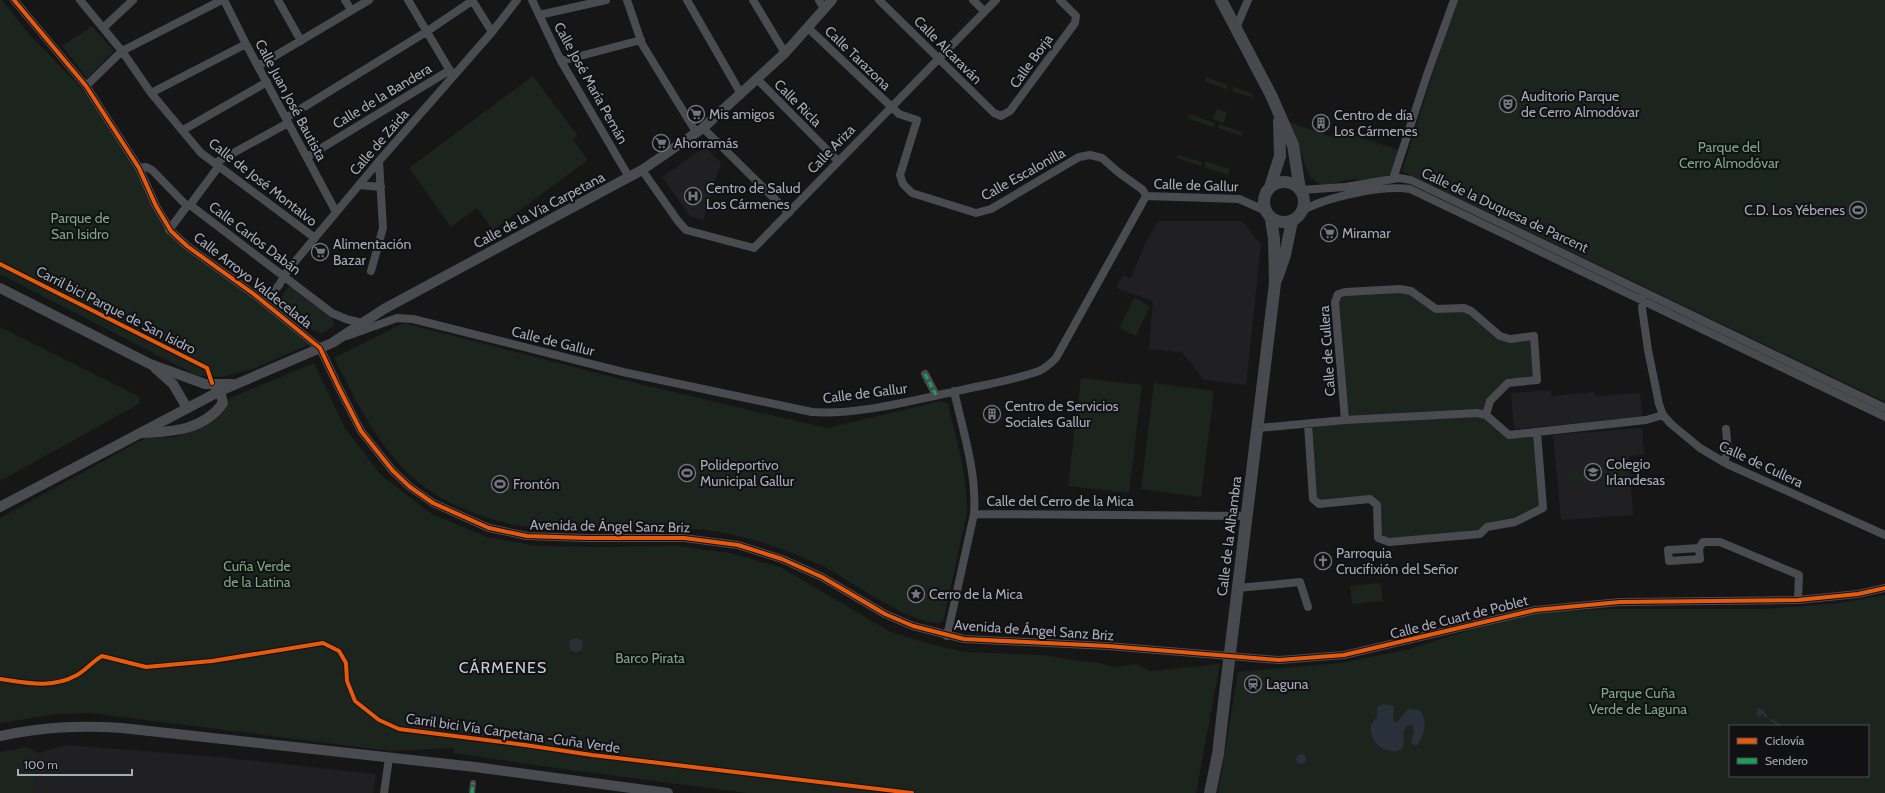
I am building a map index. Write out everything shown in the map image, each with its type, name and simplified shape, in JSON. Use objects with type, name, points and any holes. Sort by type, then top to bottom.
[{"type":"main road","points":[[1221,0],[1278,112],[1293,145],[1300,190]]},
{"type":"main road","points":[[1270,187],[1277,182],[1286,182],[1294,184],[1300,190],[1304,197],[1302,211],[1292,222],[1281,223],[1267,214],[1264,196],[1270,187],[1280,156],[1278,112]]},
{"type":"main road","name":"Calle de la Alhambra","points":[[1210,793],[1218,754],[1275,283],[1274,239],[1267,214]]},
{"type":"main road","name":"Calle de la Alhambra","points":[[1275,283],[1285,255],[1292,222]]},
{"type":"street","points":[[14,0],[86,86],[139,168],[156,206],[170,230],[189,206],[217,164],[426,32],[472,0],[492,32]]},
{"type":"street","name":"Calle de José Montalvo","points":[[80,0],[122,51],[151,93],[201,153],[315,238]]},
{"type":"street","points":[[103,28],[133,0]]},
{"type":"street","points":[[86,86],[122,51],[223,0]]},
{"type":"street","name":"Calle Juan José Bautista","points":[[223,0],[336,212]]},
{"type":"street","points":[[278,0],[301,41]]},
{"type":"street","points":[[345,0],[351,10]]},
{"type":"street","points":[[258,66],[369,0]]},
{"type":"street","points":[[408,0],[451,73]]},
{"type":"street","name":"Calle de Zaida","points":[[265,303],[279,285],[284,275],[451,73],[492,32],[517,0]]},
{"type":"street","name":"Calle José María Pemán","points":[[532,0],[561,61],[629,178]]},
{"type":"street","points":[[538,15],[606,0]]},
{"type":"street","points":[[627,0],[642,40],[700,130],[789,213]]},
{"type":"street","points":[[687,0],[741,94]]},
{"type":"street","points":[[753,0],[785,53]]},
{"type":"street","name":"Calle de la Vía Carpetana","points":[[0,507],[234,384],[332,343],[384,309],[629,178],[700,130],[785,53],[807,27],[822,4],[832,0]]},
{"type":"street","name":"Calle Alcaraván","points":[[879,0],[994,113],[1001,116]]},
{"type":"street","points":[[973,0],[984,11]]},
{"type":"street","name":"Calle Ariza","points":[[642,170],[686,230],[754,248],[996,0]]},
{"type":"street","name":"Calle Borja","points":[[1001,116],[1010,110],[1038,75],[1075,23],[1076,16],[1060,0]]},
{"type":"street","points":[[1236,28],[1248,0]]},
{"type":"street","points":[[1394,179],[1427,75],[1454,0]]},
{"type":"street","name":"Calle Tarazona","points":[[807,27],[892,107]]},
{"type":"street","points":[[561,61],[642,40]]},
{"type":"street","points":[[151,93],[246,44]]},
{"type":"street","name":"Calle de la Bandera","points":[[307,157],[451,73]]},
{"type":"street","name":"Calle Ricla","points":[[757,79],[838,161]]},
{"type":"street","points":[[183,130],[267,82]]},
{"type":"street","name":"Calle Escalonilla","points":[[892,107],[899,114],[917,120],[900,175],[903,184],[912,193],[976,213],[992,209],[1079,157],[1090,155],[1102,158],[1143,190],[1146,196]]},
{"type":"street","points":[[371,271],[383,228],[379,161]]},
{"type":"street","name":"Calle Carlos Dabán","points":[[139,168],[146,167],[152,170],[189,206],[284,275],[332,313],[346,319],[362,323]]},
{"type":"street","name":"Calle de la Duquesa de Parcent","points":[[1300,190],[1345,187],[1394,179],[1411,180],[1422,184],[1885,417]]},
{"type":"street","points":[[359,185],[381,187]]},
{"type":"street","name":"Calle de la Duquesa de Parcent","points":[[1302,211],[1313,204],[1337,197],[1392,187],[1410,189],[1885,408]]},
{"type":"street","name":"Calle de Gallur","points":[[332,343],[384,322],[405,318],[622,372],[812,412],[832,413],[936,395],[1006,380],[1040,370],[1056,358],[1146,196],[1239,199],[1267,214]]},
{"type":"street","name":"Calle Arroyo Valdecelada","points":[[170,230],[265,303],[320,348]]},
{"type":"street","points":[[0,288],[150,364],[220,391]]},
{"type":"street","name":"Calle de Cullera","points":[[1345,420],[1335,302],[1338,294],[1345,292],[1400,288],[1411,291],[1436,309],[1464,308],[1471,311],[1500,336],[1510,339],[1534,336],[1537,380],[1508,383],[1490,401],[1486,415]]},
{"type":"street","points":[[1258,428],[1345,420],[1477,413],[1486,415],[1509,435],[1646,420],[1663,415],[1659,404],[1648,350],[1643,296]]},
{"type":"street","name":"Avenida de Ángel Sanz Briz","points":[[320,348],[361,431],[375,450],[410,487],[433,503],[459,516],[489,528],[527,536],[587,538],[684,538],[738,545],[782,558],[822,577],[885,614],[913,626],[947,636],[985,641],[1108,646],[1230,656]]},
{"type":"street","points":[[150,364],[173,384],[187,408]]},
{"type":"street","points":[[925,374],[936,395]]},
{"type":"street","points":[[205,384],[234,384]]},
{"type":"street","name":"Calle de la Vía Carpetana","points":[[140,433],[172,432],[199,424],[217,412],[223,403],[220,391]]},
{"type":"street","name":"Calle del Cerro de la Mica","points":[[954,391],[974,481],[974,514],[1247,516]]},
{"type":"street","name":"Calle de Cullera","points":[[1663,415],[1671,424],[1700,448],[1723,462],[1885,535]]},
{"type":"street","points":[[1308,424],[1313,499],[1319,504],[1370,499],[1377,505],[1378,538],[1389,542],[1480,534],[1487,527],[1515,522],[1543,508],[1537,432]]},
{"type":"street","points":[[1723,462],[1728,453],[1726,429]]},
{"type":"street","points":[[947,636],[974,514]]},
{"type":"street","points":[[1699,548],[1703,542],[1720,542],[1799,575],[1798,600]]},
{"type":"street","points":[[1238,588],[1300,582],[1308,607]]},
{"type":"street","name":"Calle de Cuart de Poblet","points":[[1230,656],[1279,660],[1344,655],[1535,610],[1620,602],[1798,600],[1858,594],[1885,588]]},
{"type":"street","points":[[0,736],[37,728],[83,725],[122,728],[475,767],[638,791],[668,793]]},
{"type":"street","points":[[384,793],[389,758]]},
{"type":"street","points":[[472,793],[474,783]]},
{"type":"shaded area","name":"Centro de Salud Los Cármenes","points":[[705,147],[721,163],[703,220],[690,216],[662,177]]},
{"type":"shaded area","points":[[1158,221],[1242,221],[1261,245],[1246,385],[1204,380],[1182,352],[1149,349],[1153,301],[1116,288],[1123,275],[1131,278],[1145,244]]},
{"type":"shaded area","points":[[1550,390],[1552,396],[1595,392],[1595,396],[1640,393],[1642,417],[1514,429],[1511,393]]},
{"type":"shaded area","name":"Colegio Irlandesas","points":[[1642,428],[1644,454],[1629,456],[1633,515],[1561,520],[1553,435]]},
{"type":"shaded area","points":[[573,638],[579,638],[583,642],[583,648],[579,652],[573,652],[569,648],[569,642]]},
{"type":"shaded area","points":[[1383,704],[1394,706],[1393,720],[1396,723],[1408,709],[1420,710],[1425,723],[1424,732],[1417,745],[1411,743],[1414,730],[1412,725],[1408,725],[1405,728],[1403,734],[1404,743],[1400,750],[1394,751],[1383,749],[1376,743],[1372,736],[1371,726],[1377,716],[1377,707]]},
{"type":"shaded area","points":[[66,745],[218,757],[376,774],[373,793],[34,793],[38,753]]},
{"type":"shaded area","points":[[1299,754],[1303,754],[1306,759],[1303,764],[1299,764],[1296,761],[1296,757]]},
{"type":"green space","name":"Parque de San Isidro","points":[[0,0],[2,0],[29,34],[82,89],[114,130],[169,230],[313,343],[252,369],[221,377],[198,376],[0,274]]},
{"type":"green space","name":"Parque del Cerro Almodóvar","points":[[1456,0],[1885,0],[1885,402],[1402,171]]},
{"type":"green space","points":[[92,26],[114,51],[87,78],[62,46]]},
{"type":"green space","points":[[533,76],[578,136],[573,140],[588,160],[493,230],[477,208],[451,227],[409,168]]},
{"type":"green space","points":[[1206,77],[1228,85],[1226,89],[1204,81]]},
{"type":"green space","points":[[1233,87],[1251,93],[1254,98],[1232,91]]},
{"type":"green space","points":[[1217,109],[1227,112],[1224,123],[1213,119]]},
{"type":"green space","points":[[1189,114],[1215,123],[1213,127],[1187,118]]},
{"type":"green space","points":[[1290,122],[1332,137],[1335,129],[1402,151],[1394,178],[1347,180],[1329,185],[1319,184],[1309,176]]},
{"type":"green space","points":[[1219,124],[1242,132],[1241,136],[1218,128]]},
{"type":"green space","points":[[1178,155],[1202,162],[1201,166],[1177,158]]},
{"type":"green space","points":[[1206,161],[1230,169],[1228,175],[1204,167]]},
{"type":"green space","points":[[290,285],[331,316],[334,322],[333,327],[322,333],[313,330],[277,303]]},
{"type":"green space","points":[[1400,289],[1436,309],[1464,308],[1500,336],[1534,336],[1537,380],[1508,383],[1490,401],[1486,415],[1509,435],[1537,432],[1543,508],[1487,527],[1480,534],[1381,540],[1377,505],[1370,499],[1319,504],[1313,499],[1308,424],[1344,420],[1338,294]]},
{"type":"green space","points":[[1134,298],[1150,306],[1136,336],[1119,328]]},
{"type":"green space","name":"Polideportivo Municipal Gallur","points":[[404,323],[640,384],[827,428],[941,401],[948,404],[964,472],[967,513],[942,622],[931,622],[917,618],[883,602],[815,562],[784,550],[742,537],[692,529],[565,529],[528,527],[493,520],[449,502],[428,490],[410,475],[394,458],[380,440],[355,400],[334,358]]},
{"type":"green space","points":[[0,327],[140,397],[139,404],[0,481]]},
{"type":"green space","name":"Cuña Verde de la Latina","points":[[314,363],[345,428],[381,475],[432,514],[487,537],[538,546],[678,546],[730,553],[780,567],[891,632],[930,644],[966,652],[1045,655],[1079,661],[1096,662],[1115,667],[1135,664],[1151,671],[1220,664],[1196,793],[747,793],[562,769],[454,753],[454,748],[390,751],[90,713],[56,714],[0,723],[0,518],[145,438],[175,437],[216,418],[230,398]]},
{"type":"green space","points":[[1081,378],[1142,385],[1129,493],[1068,486]]},
{"type":"green space","points":[[1154,383],[1214,391],[1201,497],[1141,489]]},
{"type":"green space","points":[[1626,467],[1627,482],[1598,484],[1597,470]]},
{"type":"green space","points":[[1594,471],[1595,483],[1569,485],[1568,473]]},
{"type":"green space","points":[[1380,583],[1383,601],[1352,604],[1350,586]]},
{"type":"green space","name":"Parque Cuña Verde de Laguna","points":[[1885,595],[1885,793],[1218,793],[1238,672],[1340,663],[1406,650],[1486,625],[1537,613],[1606,609],[1764,609],[1840,603]]},
{"type":"green space","points":[[27,747],[38,753],[34,793],[0,793],[0,752]]},
{"type":"waterway","points":[[1760,713],[1762,712],[1758,715],[1758,710],[1762,710],[1766,717]]},
{"type":"waterway","points":[[1771,720],[1779,725]]},
{"type":"marked path","points":[[925,374],[936,395]]},
{"type":"marked path","points":[[472,793],[473,783]]},
{"type":"cycle path","points":[[14,0],[86,86],[139,168],[156,206],[171,231],[187,246],[255,295],[320,348],[361,431],[393,471],[410,487],[433,503],[489,528],[527,536],[587,538],[684,538],[738,545],[782,559],[822,577],[885,614],[913,626],[964,639],[1108,646],[1279,660],[1344,655],[1535,610],[1620,602],[1798,600],[1858,594],[1885,588]]},
{"type":"cycle path","name":"Carril bici Parque de San Isidro","points":[[0,264],[207,368],[212,383]]},
{"type":"cycle path","name":"Carril bici Vía Carpetana -Cuña Verde","points":[[0,679],[39,684],[58,682],[77,675],[102,656],[146,667],[212,661],[323,643],[339,651],[346,663],[347,681],[355,701],[379,720],[399,729],[592,755],[912,793]]},
{"type":"place","name":"Auditorio Parque de Cerro Almodóvar","points":[[1508,104]]},
{"type":"place","name":"Mis amigos","points":[[696,114]]},
{"type":"place","name":"Centro de día Los Cármenes","points":[[1321,123]]},
{"type":"place","name":"Ahorramás","points":[[661,143]]},
{"type":"place","name":"Centro de Salud Los Cármenes","points":[[693,196]]},
{"type":"place","name":"C.D. Los Yébenes","points":[[1858,210]]},
{"type":"place","name":"Miramar","points":[[1329,233]]},
{"type":"place","name":"Alimentación Bazar","points":[[320,252]]},
{"type":"place","name":"Centro de Servicios Sociales Gallur","points":[[992,414]]},
{"type":"place","name":"Colegio Irlandesas","points":[[1593,472]]},
{"type":"place","name":"Polideportivo Municipal Gallur","points":[[687,473]]},
{"type":"place","name":"Frontón","points":[[500,484]]},
{"type":"place","name":"Parroquia Crucifixión del Señor","points":[[1323,561]]},
{"type":"place","name":"Cerro de la Mica","points":[[916,594]]},
{"type":"place","name":"Laguna","points":[[1253,684]]},
{"type":"district","name":"CÁRMENES","points":[[503,667]]},
{"type":"park label","name":"Barco Pirata","points":[[650,658]]}]
